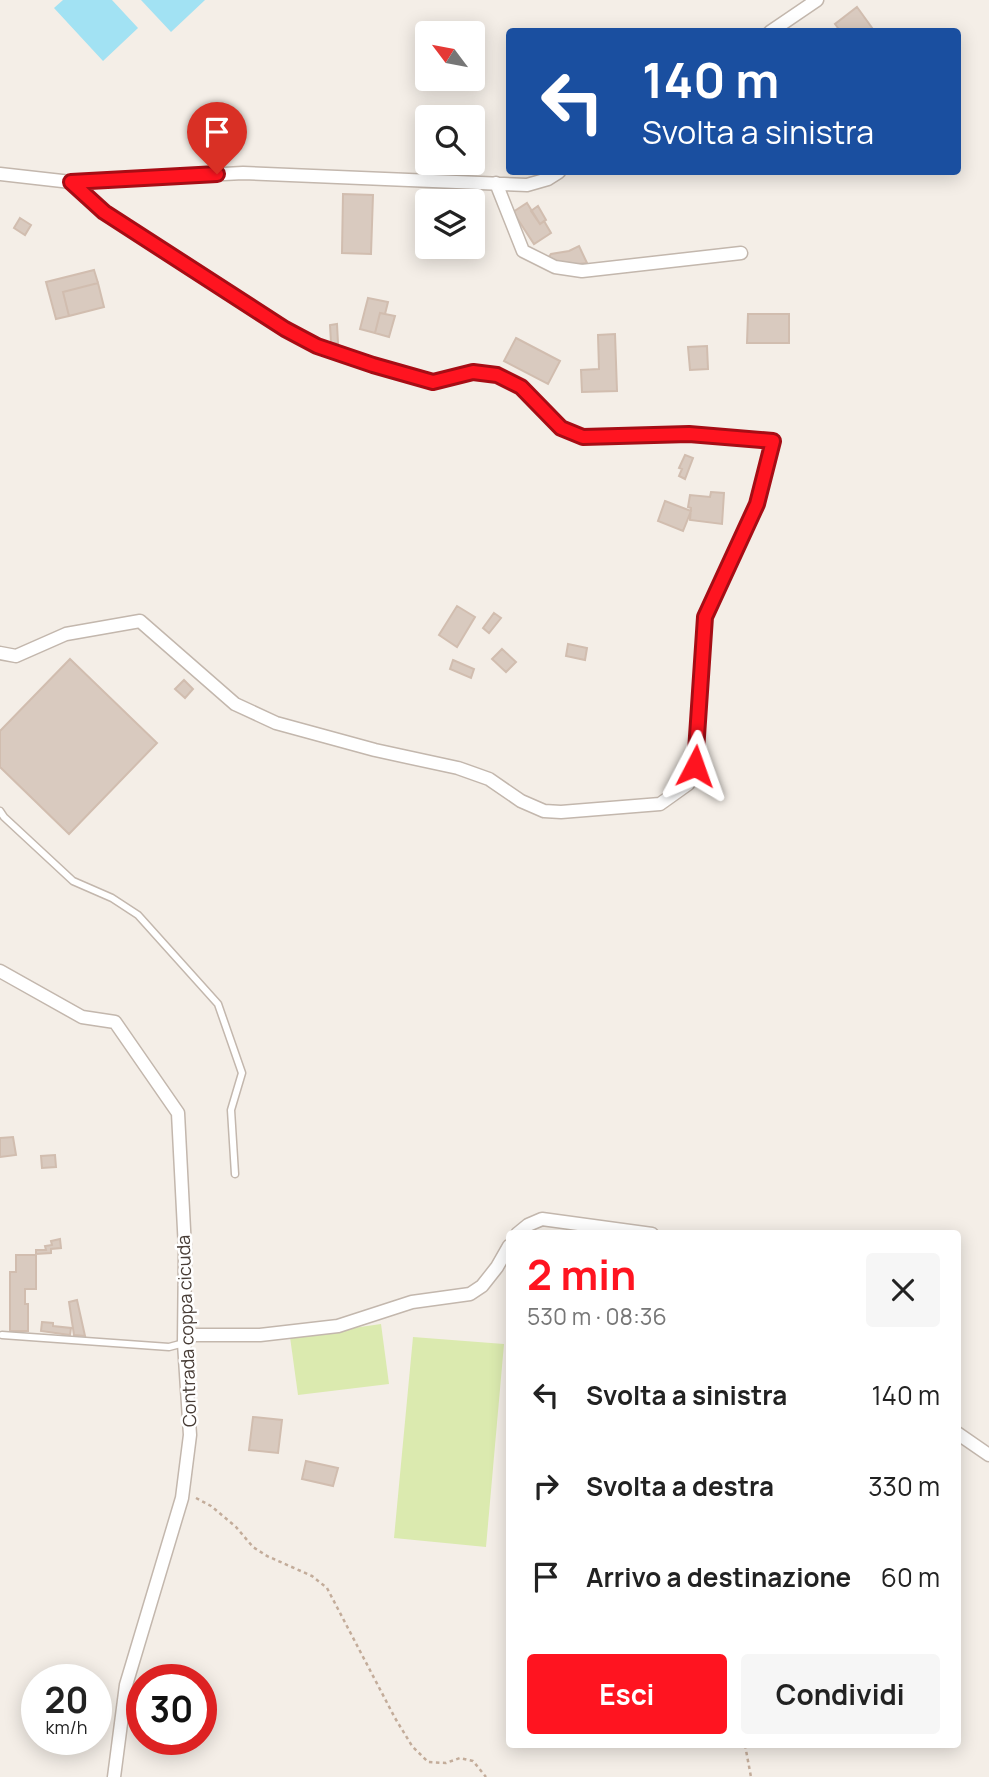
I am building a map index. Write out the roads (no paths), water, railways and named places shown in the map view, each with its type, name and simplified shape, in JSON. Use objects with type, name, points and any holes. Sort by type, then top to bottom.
[{"type":"street","points":[[776,28],[817,0]]},
{"type":"street","points":[[0,174],[71,182],[243,173],[527,185],[554,175]]},
{"type":"street","points":[[0,653],[16,656],[66,634],[140,621],[235,704],[276,723],[376,751],[458,768],[489,779],[520,801],[544,811],[660,804],[688,783],[695,766],[705,617],[757,504],[773,441],[689,434],[583,437],[561,428],[521,387],[497,375],[473,372],[433,382],[317,346],[285,329],[104,212],[71,182]]},
{"type":"street","points":[[496,183],[523,251],[555,267],[582,271],[741,253]]},
{"type":"street","name":"Contrada coppa cicuda","points":[[0,971],[82,1017],[115,1022],[178,1113],[185,1249],[184,1339],[190,1435],[182,1498],[126,1685],[114,1777]]},
{"type":"street","points":[[521,1230],[528,1224],[542,1219],[623,1230]]},
{"type":"street","points":[[184,1339],[260,1335],[338,1325],[412,1302],[470,1294],[482,1286],[506,1251]]},
{"type":"street","points":[[961,1436],[989,1455]]},
{"type":"lane","points":[[0,811],[73,881],[112,898],[138,915],[218,1004],[242,1073],[231,1110],[235,1174]]},
{"type":"lane","points":[[2,1335],[169,1347],[184,1339]]},
{"type":"water","points":[[63,0],[112,0],[138,28],[103,61],[54,8]]},
{"type":"water","points":[[141,0],[205,0],[171,32]]}]
